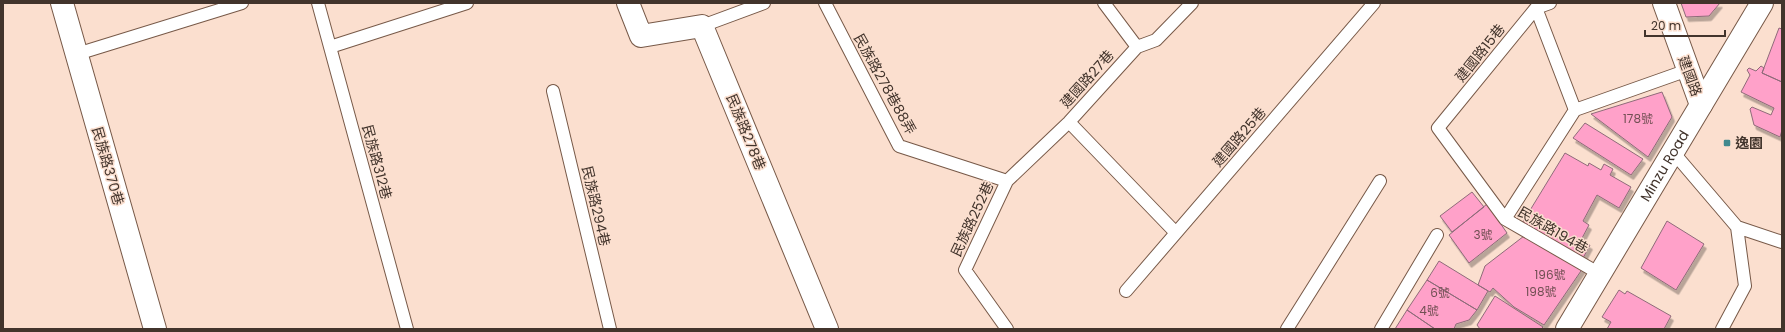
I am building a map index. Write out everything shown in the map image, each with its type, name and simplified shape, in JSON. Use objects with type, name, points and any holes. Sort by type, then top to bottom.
[{"type":"street","name":"民族路370巷","points":[[62,3],[155,329]]},
{"type":"street","points":[[628,3],[641,36],[702,26]]},
{"type":"street","name":"建國路","points":[[1664,3],[1701,105]]},
{"type":"street","name":"Minzu Road","points":[[1567,329],[1762,3]]},
{"type":"street","name":"民族路278巷","points":[[702,26],[827,329]]},
{"type":"lane","points":[[76,54],[242,3]]},
{"type":"lane","name":"民族路312巷","points":[[318,3],[407,329]]},
{"type":"lane","points":[[330,47],[465,3]]},
{"type":"lane","points":[[702,26],[764,3]]},
{"type":"lane","name":"民族路278巷88弄","points":[[824,3],[899,146],[1007,181]]},
{"type":"lane","points":[[1104,3],[1137,47]]},
{"type":"lane","name":"建國路27巷","points":[[1007,181],[1069,122],[1137,47],[1156,40],[1192,3]]},
{"type":"lane","name":"建國路25巷","points":[[1126,291],[1374,3]]},
{"type":"lane","points":[[1550,3],[1536,8],[1575,110]]},
{"type":"lane","name":"建國路15巷","points":[[1438,128],[1536,8]]},
{"type":"lane","points":[[1505,219],[1575,110],[1688,70]]},
{"type":"lane","name":"民族路294巷","points":[[553,91],[610,329]]},
{"type":"lane","points":[[1069,122],[1176,233]]},
{"type":"lane","name":"民族路194巷","points":[[1438,128],[1505,219],[1600,274]]},
{"type":"lane","points":[[1673,152],[1737,227],[1782,242]]},
{"type":"lane","name":"民族路252巷","points":[[1007,181],[965,270],[1007,329]]},
{"type":"lane","points":[[1291,328],[1380,181]]},
{"type":"lane","points":[[1722,329],[1745,286],[1737,227]]},
{"type":"lane","points":[[1381,329],[1437,235]]},
{"type":"building","points":[[1681,3],[1720,3],[1709,16],[1686,17]]},
{"type":"building","points":[[1779,28],[1782,29],[1782,82],[1762,73]]},
{"type":"building","points":[[1761,66],[1764,68],[1762,73],[1782,82],[1782,130],[1780,137],[1754,125],[1750,109],[1752,107],[1771,115],[1774,108],[1741,92],[1750,75],[1747,70],[1749,68],[1756,71]]},
{"type":"building","points":[[1662,92],[1672,117],[1648,157],[1591,114]]},
{"type":"building","points":[[1585,123],[1643,159],[1631,175],[1573,138]]},
{"type":"building","points":[[1565,153],[1588,166],[1589,163],[1601,170],[1604,164],[1613,169],[1610,175],[1631,187],[1619,208],[1597,195],[1583,221],[1589,225],[1581,240],[1590,245],[1582,260],[1521,225]]},
{"type":"building","points":[[1472,192],[1484,207],[1452,232],[1440,216]]},
{"type":"building","points":[[1487,204],[1507,233],[1469,263],[1449,235]]},
{"type":"building","points":[[1667,221],[1704,244],[1676,290],[1641,268]]},
{"type":"building","points":[[1524,236],[1583,268],[1544,325],[1514,307],[1493,288],[1490,292],[1478,285],[1485,266]]},
{"type":"building","points":[[1439,261],[1488,291],[1477,310],[1427,280]]},
{"type":"building","points":[[1427,280],[1477,310],[1469,320],[1456,324],[1454,329],[1435,329],[1407,310]]},
{"type":"building","points":[[1619,290],[1625,294],[1627,291],[1671,316],[1664,329],[1607,329],[1611,322],[1602,317]]},
{"type":"building","points":[[1495,296],[1543,327],[1541,329],[1480,329],[1477,325]]},
{"type":"building","points":[[1407,310],[1435,329],[1395,329]]},
{"type":"place","name":"逸園","points":[[1727,143]]}]
